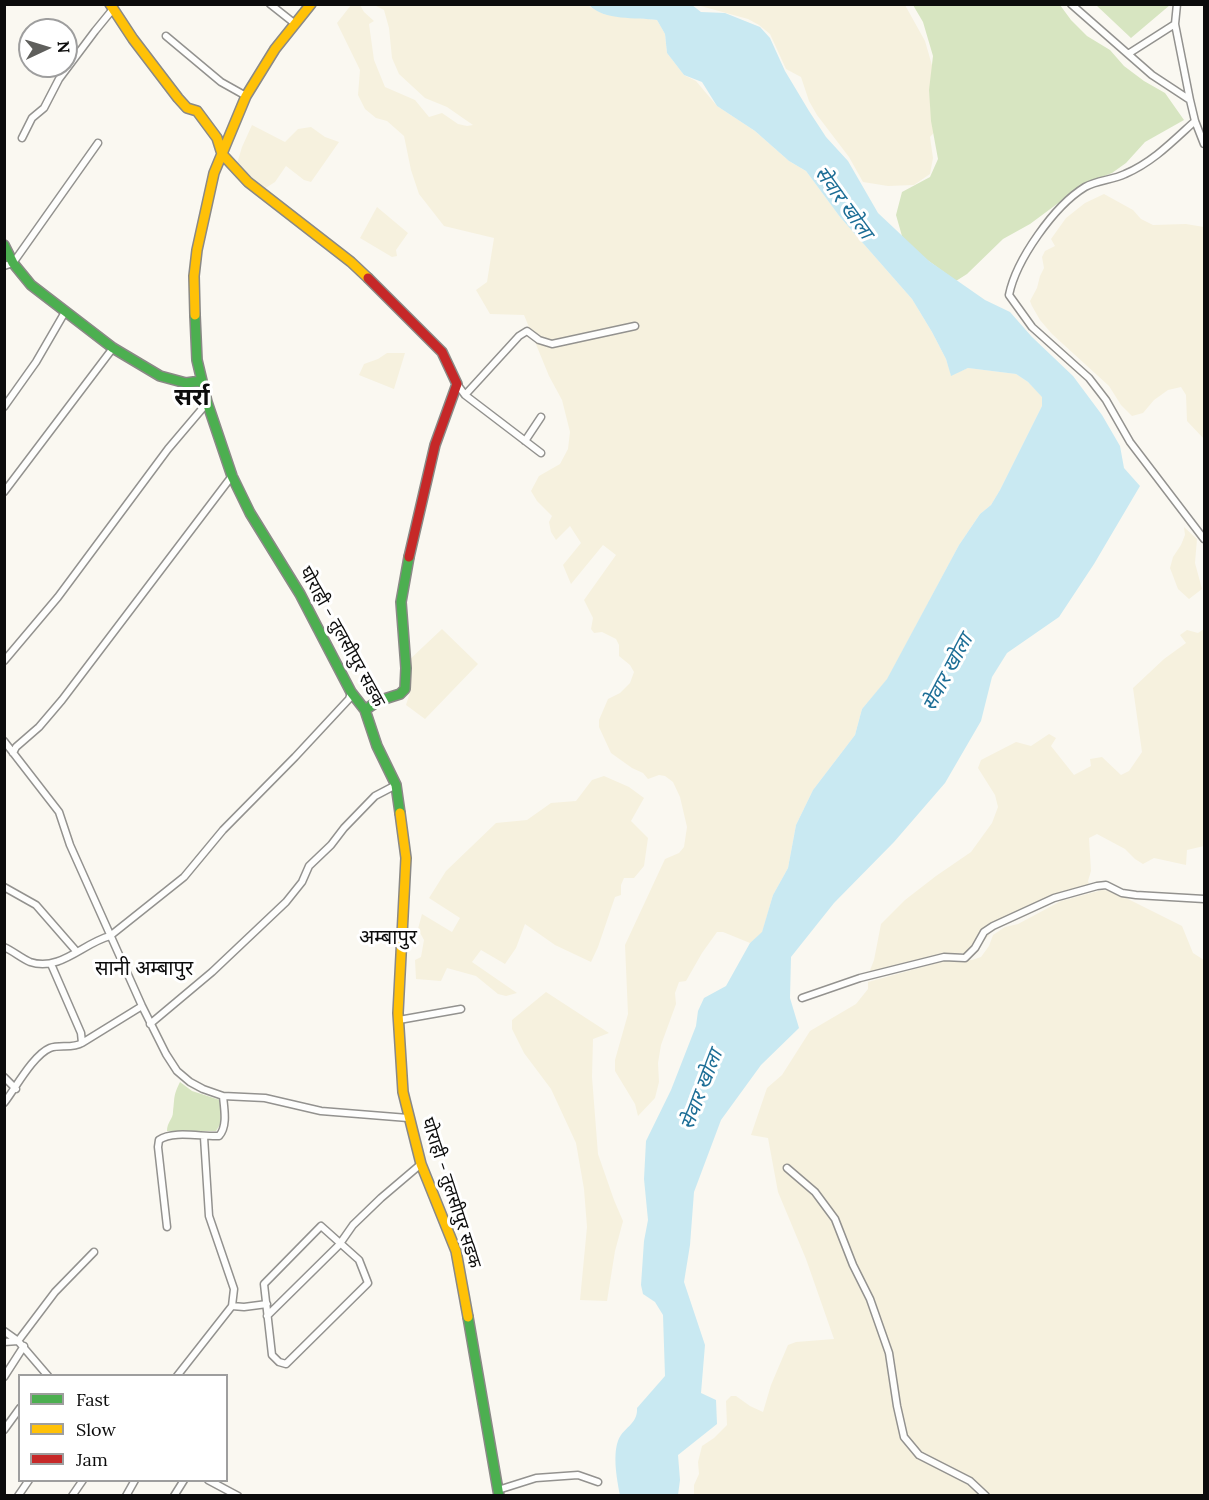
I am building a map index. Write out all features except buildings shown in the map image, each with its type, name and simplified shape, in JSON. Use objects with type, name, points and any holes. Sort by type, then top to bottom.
[{"type":"main road","name":"घोराही - तुलसीपुर सडक","points":[[311,4],[294,22],[246,96],[213,173],[195,267],[196,360],[207,402],[232,476],[250,513],[300,594],[351,693],[365,710],[377,746],[396,785],[406,858],[399,1020],[403,1092],[421,1164],[456,1251],[498,1493]]},
{"type":"main road","points":[[112,7],[178,98],[187,108],[197,111],[217,138],[222,154],[248,182],[351,262],[406,314],[442,352],[457,384],[435,445],[405,575],[401,602],[406,668],[405,689],[400,694],[378,701],[365,710]]},
{"type":"main road","points":[[4,245],[9,264],[31,285],[113,348],[160,376],[186,383],[201,381]]},
{"type":"street","points":[[270,4],[294,22]]},
{"type":"street","points":[[1071,4],[1152,75],[1190,100]]},
{"type":"street","points":[[1177,4],[1175,24],[1195,121],[1204,144]]},
{"type":"street","points":[[22,138],[32,118],[44,108],[59,79],[112,7]]},
{"type":"street","points":[[1128,54],[1175,24]]},
{"type":"street","points":[[166,36],[221,82],[246,96]]},
{"type":"street","points":[[1195,121],[1161,153],[1125,175],[1086,186],[1059,210],[1029,251],[1012,280],[1009,295],[1032,327],[1089,378],[1106,400],[1130,442],[1204,539]]},
{"type":"street","points":[[9,264],[98,143]]},
{"type":"street","points":[[4,407],[36,362],[65,312]]},
{"type":"street","points":[[465,395],[519,336],[527,331],[539,340],[552,344],[635,326]]},
{"type":"street","points":[[4,492],[113,348]]},
{"type":"street","points":[[457,384],[465,395],[541,453]]},
{"type":"street","points":[[4,660],[58,597],[168,449],[207,402]]},
{"type":"street","points":[[525,441],[541,417]]},
{"type":"street","points":[[13,753],[16,747],[39,727],[62,700],[232,476]]},
{"type":"street","points":[[4,947],[29,961],[45,965],[77,952],[96,939],[110,936],[184,877],[223,831],[349,699],[351,693]]},
{"type":"street","points":[[4,741],[59,812],[70,845],[150,1024],[165,1054],[177,1071],[190,1082],[223,1096],[265,1098],[321,1111],[408,1118]]},
{"type":"street","points":[[150,1024],[212,972],[285,903],[302,882],[309,866],[331,845],[344,828],[375,796],[396,785]]},
{"type":"street","points":[[802,998],[851,981],[944,957],[965,958],[975,948],[984,932],[993,926],[1054,898],[1097,886],[1106,885],[1122,893],[1136,895],[1204,899]]},
{"type":"street","points":[[4,887],[36,905],[77,952]]},
{"type":"street","points":[[51,964],[81,1033],[82,1043]]},
{"type":"street","points":[[4,1103],[36,1059],[50,1048],[76,1047],[142,1006]]},
{"type":"street","points":[[399,1020],[461,1009]]},
{"type":"street","points":[[4,1077],[15,1089]]},
{"type":"street","points":[[167,1227],[159,1140],[170,1134],[219,1136],[223,1132],[225,1122],[223,1096]]},
{"type":"street","points":[[179,1374],[232,1306],[234,1289],[209,1216],[204,1137]]},
{"type":"street","points":[[267,1316],[341,1243],[360,1219],[421,1164]]},
{"type":"street","points":[[787,1168],[814,1192],[835,1219],[853,1265],[870,1299],[889,1353],[904,1437],[919,1455],[970,1481],[986,1496]]},
{"type":"street","points":[[321,1226],[359,1260],[368,1283],[286,1364],[279,1362],[272,1355],[267,1304],[264,1284],[321,1226]]},
{"type":"street","points":[[4,1342],[18,1341],[55,1292],[93,1252]]},
{"type":"street","points":[[232,1306],[267,1304]]},
{"type":"street","points":[[4,1330],[24,1346],[44,1374]]},
{"type":"street","points":[[4,1377],[24,1346]]},
{"type":"street","points":[[4,1430],[18,1411]]},
{"type":"street","points":[[498,1493],[536,1478],[578,1475],[598,1482]]},
{"type":"street","points":[[18,1496],[27,1482]]},
{"type":"street","points":[[72,1496],[82,1482]]},
{"type":"street","points":[[126,1496],[134,1482]]},
{"type":"street","points":[[174,1496],[183,1482]]},
{"type":"street","points":[[212,1482],[238,1496]]},
{"type":"shaded area","points":[[351,5],[360,5],[374,21],[369,24],[374,60],[385,87],[415,100],[429,117],[442,113],[458,124],[467,126],[473,125],[447,107],[425,98],[399,74],[392,58],[389,28],[384,10],[374,5],[589,5],[604,14],[657,20],[665,34],[667,53],[684,75],[696,81],[717,106],[755,131],[789,161],[806,171],[840,217],[912,299],[946,359],[951,375],[968,368],[1016,374],[1042,396],[1042,406],[1000,490],[959,545],[887,680],[862,709],[855,735],[813,790],[796,825],[788,868],[773,895],[762,933],[750,943],[723,932],[717,932],[686,981],[679,982],[675,993],[676,1004],[661,1045],[658,1063],[659,1082],[655,1098],[638,1116],[635,1104],[615,1071],[615,1060],[628,1014],[625,945],[665,859],[679,853],[684,847],[687,827],[680,797],[673,782],[665,776],[659,775],[648,779],[643,773],[611,753],[599,727],[599,720],[608,699],[620,693],[630,683],[634,672],[630,665],[619,656],[619,645],[616,639],[602,632],[594,633],[591,629],[593,618],[584,600],[616,555],[603,545],[571,584],[563,565],[581,543],[570,526],[556,540],[549,522],[552,516],[537,501],[531,491],[539,476],[560,464],[568,449],[570,432],[562,400],[549,376],[524,315],[490,314],[476,290],[487,282],[494,238],[444,226],[419,194],[404,136],[387,121],[376,118],[365,109],[358,95],[360,70],[337,23]]},
{"type":"shaded area","points":[[697,5],[905,5],[925,41],[936,79],[941,125],[930,137],[933,158],[930,174],[914,185],[888,186],[863,182],[849,157],[817,115],[809,101],[801,77],[786,69],[770,34],[748,19]]},
{"type":"shaded area","points":[[252,125],[285,142],[298,129],[311,127],[325,137],[339,142],[311,182],[304,180],[286,166],[275,182],[264,189],[236,167]]},
{"type":"shaded area","points":[[1104,194],[1133,210],[1141,219],[1153,225],[1186,224],[1204,227],[1204,439],[1187,421],[1186,395],[1181,387],[1168,390],[1154,400],[1143,413],[1132,416],[1121,405],[1109,386],[1052,334],[1032,306],[1030,301],[1044,268],[1042,257],[1045,251],[1055,246],[1051,239],[1066,218],[1085,203]]},
{"type":"shaded area","points":[[377,207],[408,233],[396,250],[397,256],[392,257],[360,238]]},
{"type":"shaded area","points":[[387,353],[405,353],[394,389],[359,375],[364,364]]},
{"type":"shaded area","points":[[1184,527],[1197,539],[1195,563],[1202,589],[1189,599],[1178,589],[1170,568],[1173,557],[1185,535]]},
{"type":"shaded area","points":[[442,629],[478,664],[425,719],[406,705],[411,689],[407,662]]},
{"type":"shaded area","points":[[1204,629],[1204,846],[1187,850],[1186,865],[1154,858],[1143,864],[1125,849],[1097,834],[1089,838],[1091,871],[1088,881],[1090,887],[1056,898],[995,927],[975,953],[939,956],[869,973],[881,924],[905,900],[971,852],[992,823],[998,807],[995,795],[978,768],[981,760],[1016,742],[1031,746],[1049,734],[1056,738],[1051,746],[1074,775],[1091,766],[1090,759],[1102,757],[1121,775],[1129,771],[1142,752],[1133,688],[1164,659],[1186,643],[1180,635],[1187,630],[1198,633]]},
{"type":"shaded area","points":[[604,776],[629,787],[644,798],[631,821],[648,838],[644,866],[634,878],[624,878],[621,895],[615,897],[591,962],[555,945],[525,924],[516,948],[505,964],[481,950],[472,962],[517,993],[506,996],[498,994],[476,976],[447,968],[441,981],[416,979],[415,960],[421,957],[424,940],[418,929],[422,914],[452,932],[460,918],[429,898],[446,871],[496,823],[527,820],[551,803],[576,801],[592,780]]},
{"type":"shaded area","points":[[1102,890],[1116,891],[1182,926],[1193,953],[1204,960],[1204,1495],[694,1496],[702,1446],[727,1425],[726,1401],[731,1396],[736,1396],[763,1412],[771,1385],[788,1345],[796,1342],[834,1339],[806,1259],[778,1192],[768,1138],[751,1135],[767,1088],[782,1075],[810,1031],[856,1004],[868,989],[868,982],[948,960],[972,960],[981,957],[993,935],[1005,927],[1018,924],[1061,901]]},
{"type":"shaded area","points":[[546,992],[609,1033],[593,1039],[592,1077],[598,1154],[623,1221],[615,1251],[607,1301],[580,1300],[587,1227],[584,1189],[576,1143],[551,1089],[524,1053],[512,1029],[512,1020]]},
{"type":"green space","points":[[913,5],[1060,5],[1087,36],[1110,50],[1124,66],[1144,81],[1165,93],[1184,120],[1145,142],[1126,163],[1112,173],[1084,184],[1030,224],[1003,239],[967,274],[956,281],[904,243],[896,215],[902,192],[930,177],[938,159],[931,121],[929,90],[933,56],[923,22]]},
{"type":"green space","points":[[1096,5],[1170,5],[1131,38]]},
{"type":"green space","points":[[180,1082],[192,1091],[220,1100],[221,1123],[216,1131],[167,1131]]},
{"type":"water","name":"सेवार खोला","points":[[589,5],[692,5],[701,12],[725,13],[760,27],[770,38],[785,71],[809,111],[826,137],[848,161],[878,213],[929,261],[985,300],[1010,312],[1032,337],[1073,376],[1102,415],[1120,446],[1124,468],[1140,486],[1094,564],[1059,617],[1007,653],[992,677],[981,721],[945,783],[894,842],[834,903],[791,957],[790,998],[799,1028],[761,1065],[721,1120],[694,1192],[690,1245],[684,1282],[705,1345],[701,1393],[716,1400],[717,1424],[678,1455],[680,1480],[678,1495],[620,1495],[616,1473],[616,1448],[621,1435],[634,1420],[637,1408],[665,1376],[663,1315],[655,1302],[643,1294],[641,1285],[648,1220],[644,1179],[646,1141],[671,1090],[696,1026],[698,1011],[704,998],[726,986],[750,943],[762,932],[773,895],[788,868],[796,825],[813,790],[855,735],[862,709],[887,679],[959,545],[1000,490],[1042,406],[1042,397],[1028,382],[1016,374],[968,368],[951,376],[946,359],[912,299],[840,217],[806,171],[789,161],[755,131],[717,106],[702,82],[684,75],[667,53],[665,34],[657,20],[612,16],[603,14]]},
{"type":"traffic: fast","points":[[4,245],[13,263],[31,285],[113,348],[160,376],[186,383],[201,381]]},
{"type":"traffic: fast","points":[[195,315],[197,360],[207,402],[232,476],[250,513],[300,594],[351,692],[365,710],[377,746],[396,785],[400,813]]},
{"type":"traffic: fast","points":[[365,710],[378,701],[400,694],[405,689],[406,668],[401,602],[409,557]]},
{"type":"traffic: fast","points":[[468,1317],[499,1496]]},
{"type":"traffic: slow","points":[[110,4],[133,39],[178,98],[187,108],[197,111],[217,138],[222,154],[248,182],[351,262],[368,278]]},
{"type":"traffic: slow","points":[[195,315],[194,276],[197,250],[214,173],[246,96],[275,49],[311,4]]},
{"type":"traffic: slow","points":[[400,813],[406,858],[398,1013],[403,1092],[421,1164],[456,1251],[468,1317]]},
{"type":"traffic: jam","points":[[368,278],[442,352],[457,384],[435,445],[409,557]]},
{"type":"district","name":"सर्रा","points":[[192,398]]},
{"type":"district","name":"अम्बापुर","points":[[388,938]]},
{"type":"district","name":"सानी अम्बापुर","points":[[144,969]]}]
